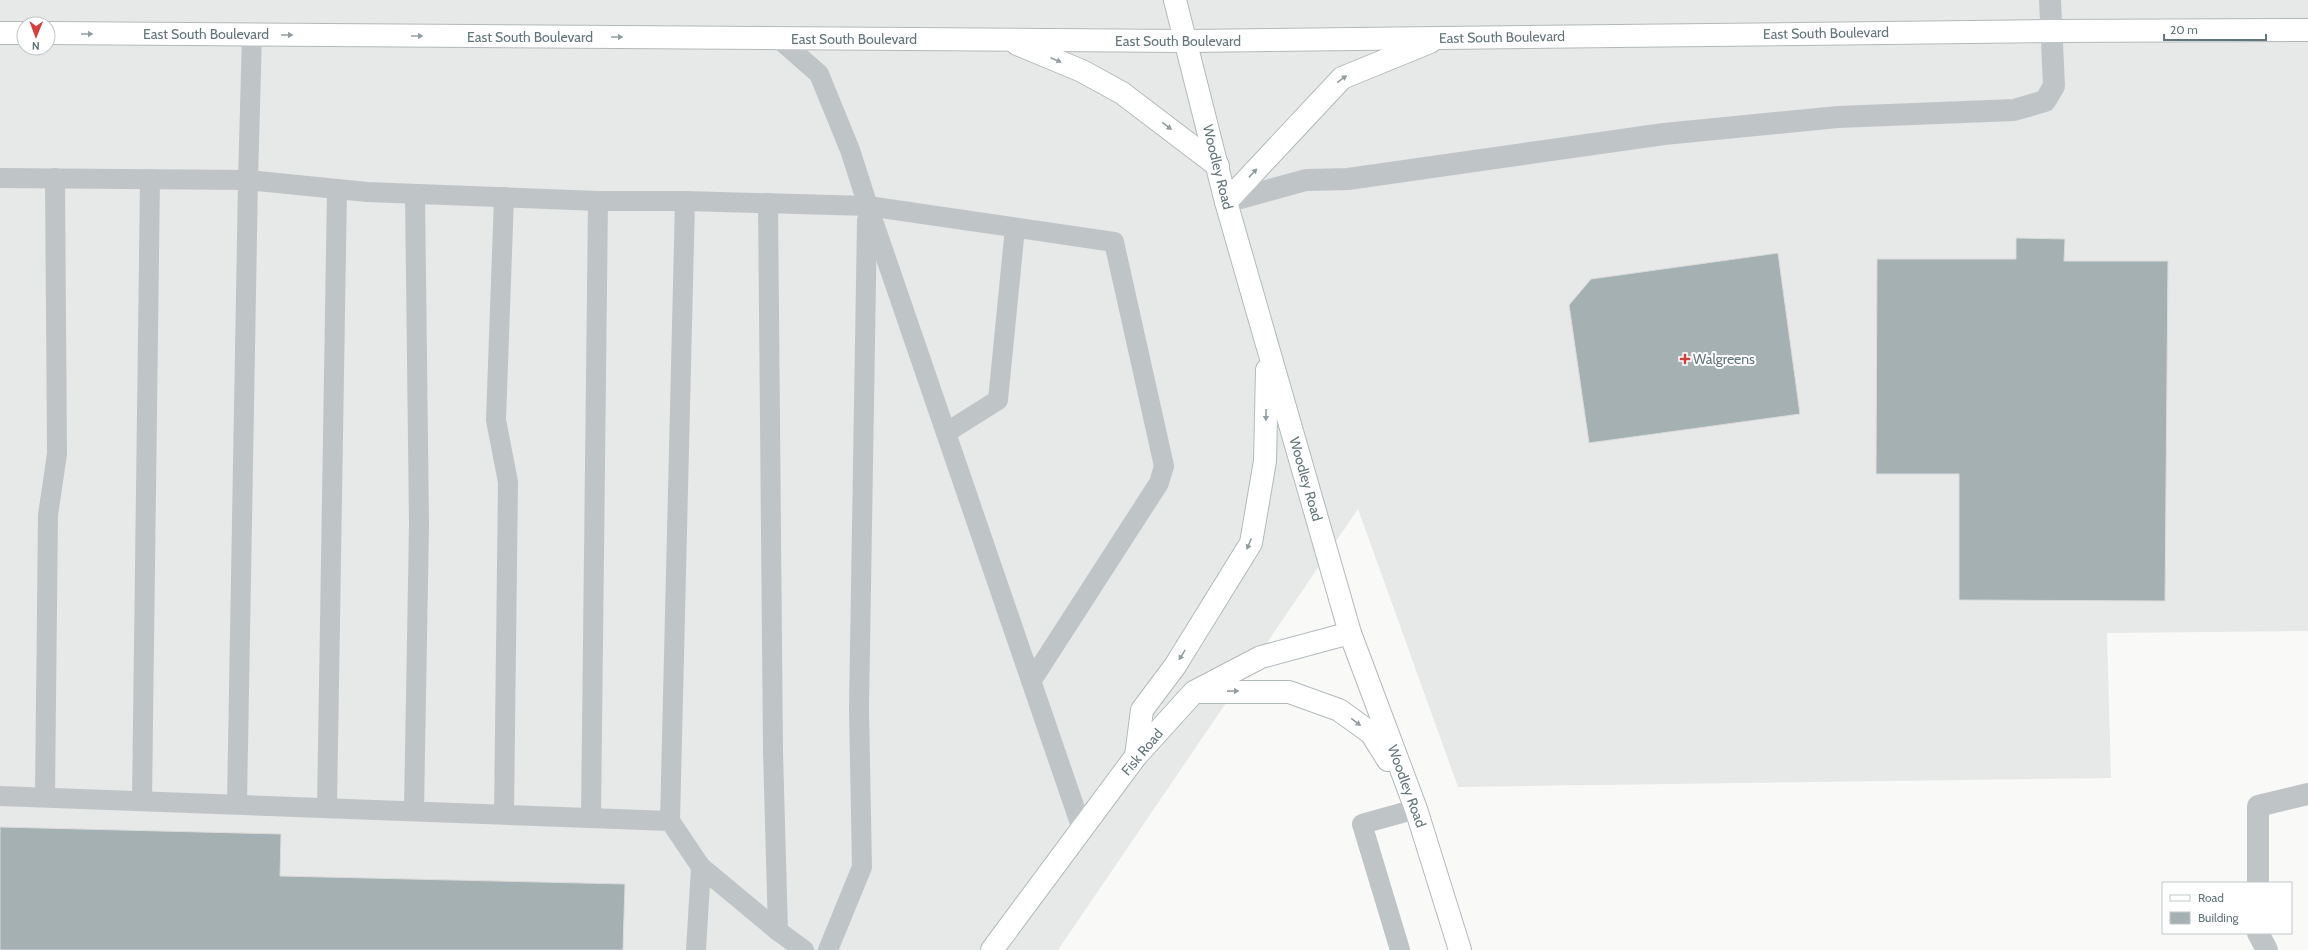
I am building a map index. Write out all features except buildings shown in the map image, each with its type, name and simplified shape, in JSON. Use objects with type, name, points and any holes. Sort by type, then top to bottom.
[{"type":"main road","name":"Woodley Road","points":[[1175,0],[1226,202],[1350,633],[1415,804],[1460,950]]},
{"type":"main road","name":"East South Boulevard","points":[[56,33],[1186,42],[1441,37],[2308,30]]},
{"type":"main road","points":[[0,33],[16,33]]},
{"type":"main road","points":[[1226,202],[1342,78],[1441,37]]},
{"type":"main road","points":[[1007,40],[1082,71],[1122,93],[1218,166]]},
{"type":"main road","points":[[1136,756],[1142,710],[1175,666],[1251,543],[1265,462],[1268,348]]},
{"type":"main road","name":"Fisk Road","points":[[992,950],[1136,756],[1194,692],[1261,657],[1350,633]]},
{"type":"main road","points":[[1194,692],[1289,692],[1340,710],[1371,733],[1415,804]]},
{"type":"street","points":[[1226,202],[1306,180],[1348,179],[1664,134],[1838,117],[2014,110],[2045,101],[2054,86],[2050,0]]},
{"type":"street","points":[[2258,882],[2258,806],[2308,794]]},
{"type":"street","points":[[2259,934],[2267,950]]},
{"type":"lane","points":[[236,804],[252,35]]},
{"type":"lane","points":[[778,38],[819,74],[850,150],[1082,829]]},
{"type":"lane","points":[[0,178],[248,180],[337,189],[415,194],[598,201],[686,200],[868,206],[1114,242],[1164,466],[1159,483],[1032,680]]},
{"type":"lane","points":[[45,797],[48,515],[58,454],[55,178]]},
{"type":"lane","points":[[142,800],[150,179]]},
{"type":"lane","points":[[327,807],[337,189]]},
{"type":"lane","points":[[414,810],[419,524],[415,194]]},
{"type":"lane","points":[[504,197],[496,420],[508,482],[504,814]]},
{"type":"lane","points":[[686,200],[670,820],[701,867],[778,931],[804,950]]},
{"type":"lane","points":[[591,818],[598,201]]},
{"type":"lane","points":[[768,203],[773,752],[778,931]]},
{"type":"lane","points":[[828,950],[862,867],[859,709],[868,206]]},
{"type":"lane","points":[[947,432],[998,400],[1016,228]]},
{"type":"lane","points":[[0,796],[670,820]]},
{"type":"lane","points":[[1400,950],[1362,824],[1415,804]]},
{"type":"lane","points":[[696,950],[701,867]]},
{"type":"shaded area","points":[[0,0],[2308,0],[2308,631],[2107,633],[2111,778],[1458,787],[1358,509],[1058,950],[0,950]]},
{"type":"place","name":"Walgreens","points":[[1685,359]]}]
